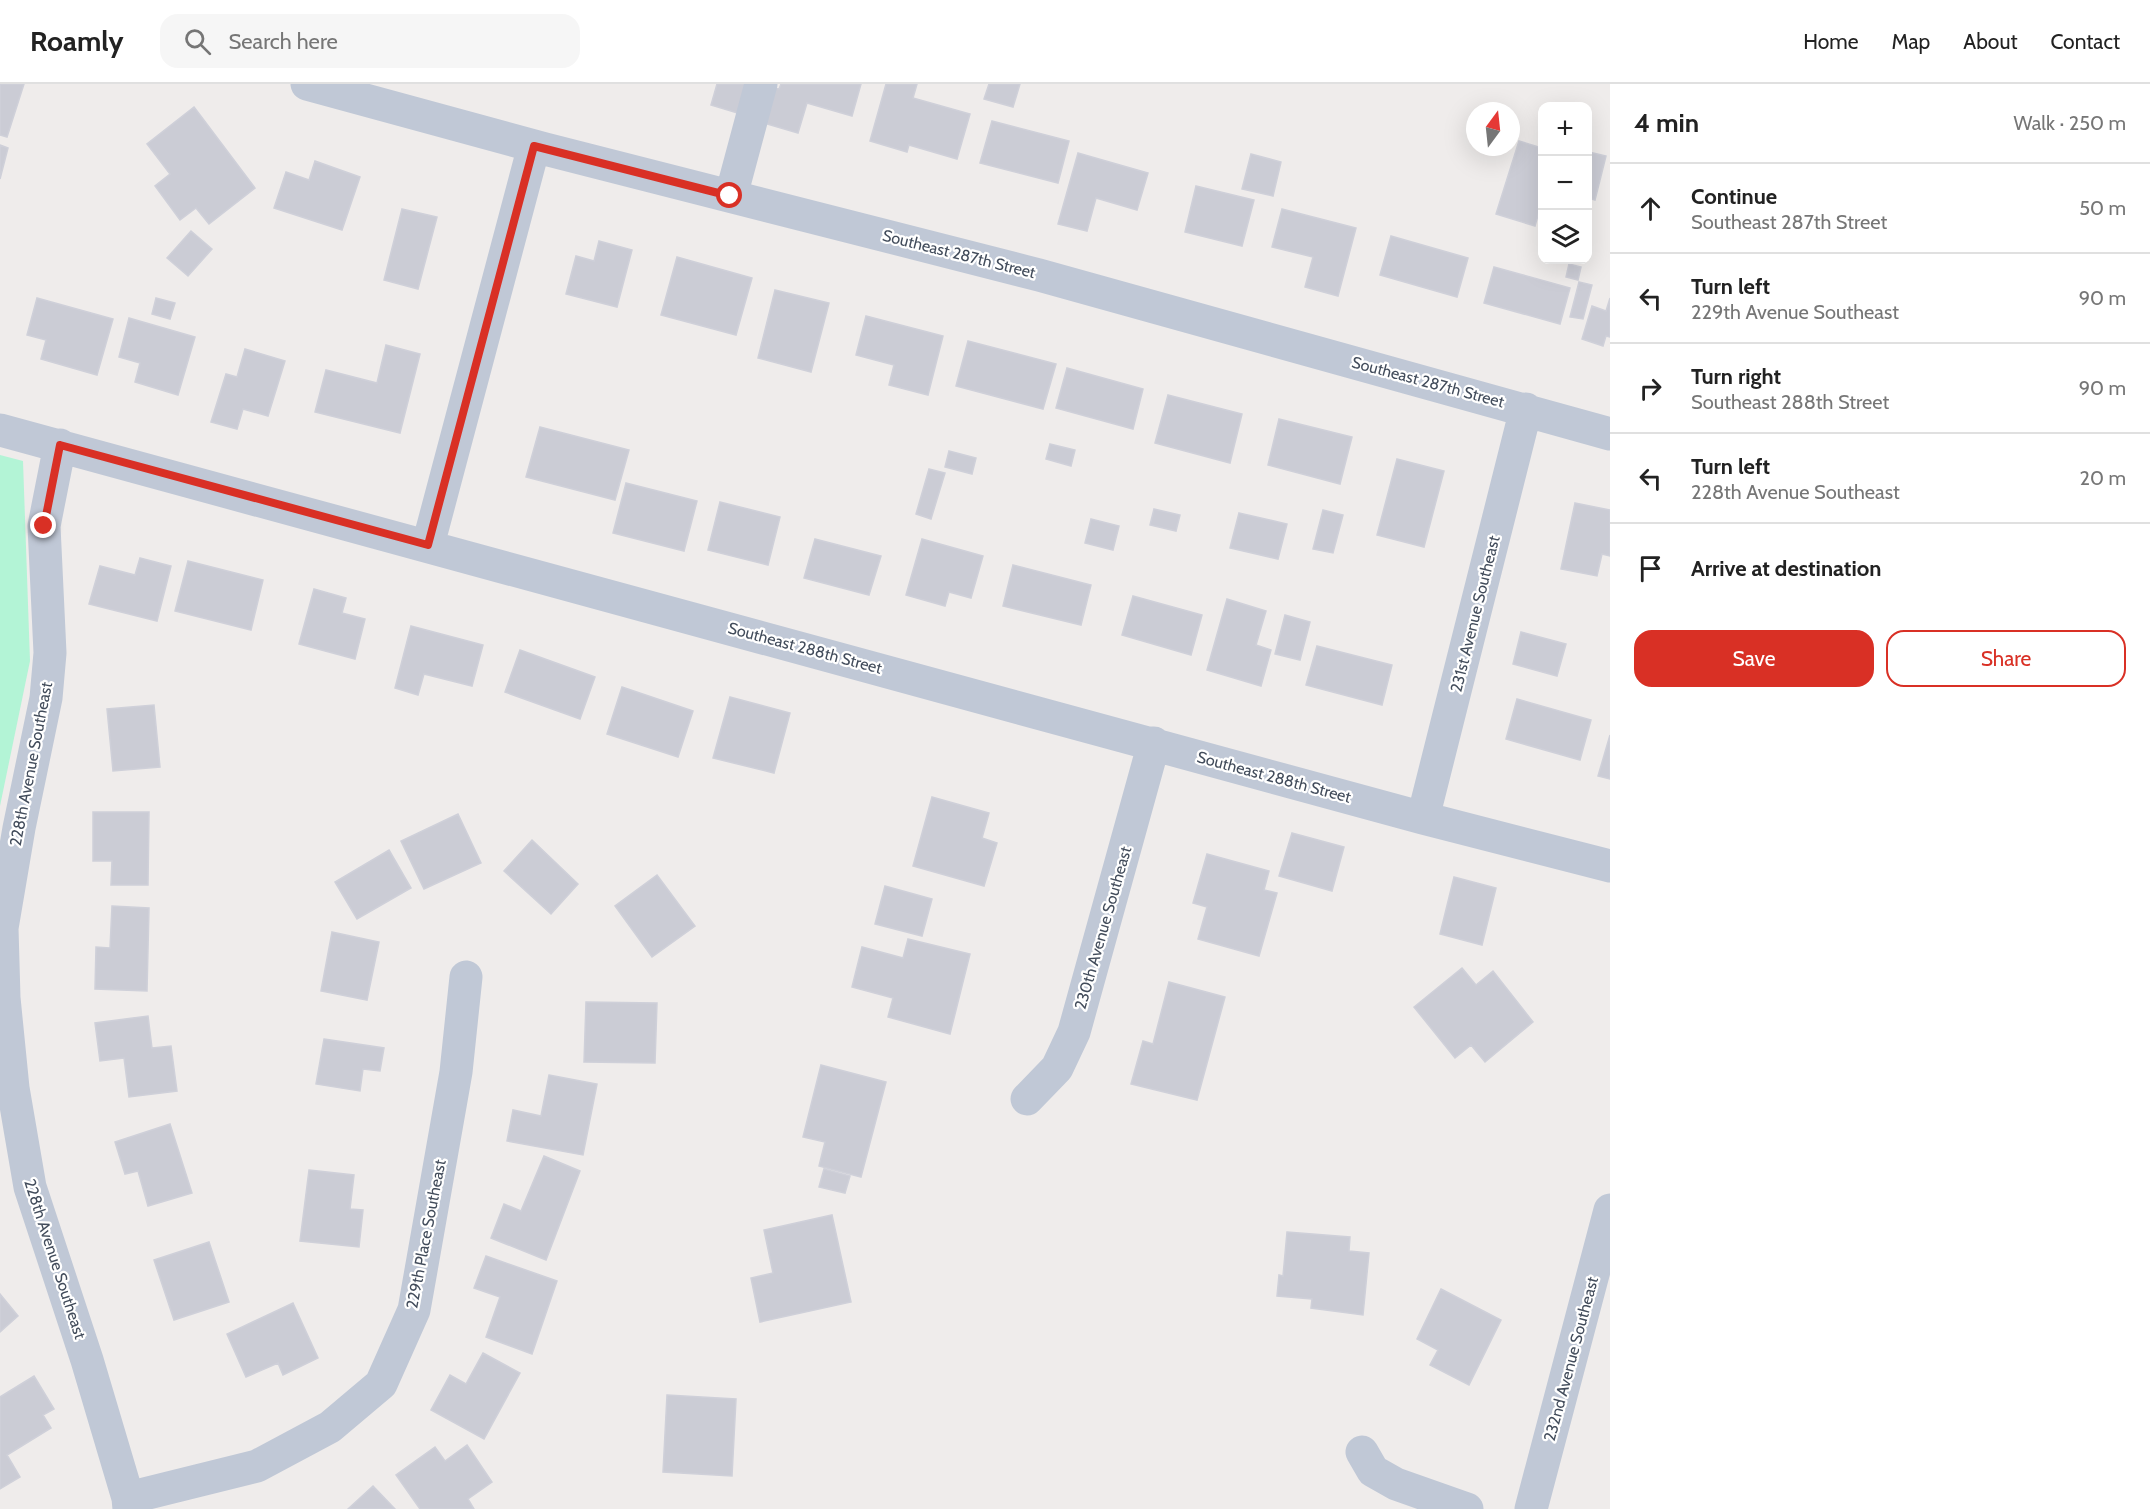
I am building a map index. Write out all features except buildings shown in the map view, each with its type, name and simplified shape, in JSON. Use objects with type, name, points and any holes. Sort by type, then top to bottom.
[{"type":"street","name":"Southeast 287th Street","points":[[306,84],[534,146],[1039,275],[1610,434]]},
{"type":"street","points":[[730,196],[761,84]]},
{"type":"street","points":[[428,545],[534,146]]},
{"type":"street","name":"231st Avenue Southeast","points":[[1424,818],[1526,409]]},
{"type":"street","name":"Southeast 288th Street","points":[[0,430],[1424,818],[1610,866]]},
{"type":"street","name":"228th Avenue Southeast","points":[[60,445],[44,526],[50,653],[47,687],[2,928],[4,998],[13,1088],[30,1187],[87,1360],[128,1504]]},
{"type":"street","name":"230th Avenue Southeast","points":[[1028,1099],[1057,1068],[1074,1032],[1154,743]]},
{"type":"street","name":"229th Place Southeast","points":[[128,1504],[257,1466],[330,1427],[381,1384],[414,1310],[456,1072],[466,977]]},
{"type":"street","name":"232nd Avenue Southeast","points":[[1531,1509],[1610,1210]]},
{"type":"street","points":[[1362,1452],[1373,1471],[1396,1485],[1467,1509]]},
{"type":"green space","points":[[0,455],[23,461],[30,661],[0,806]]},
{"type":"route","points":[[44,526],[60,445],[428,545],[534,146],[730,196]]}]
